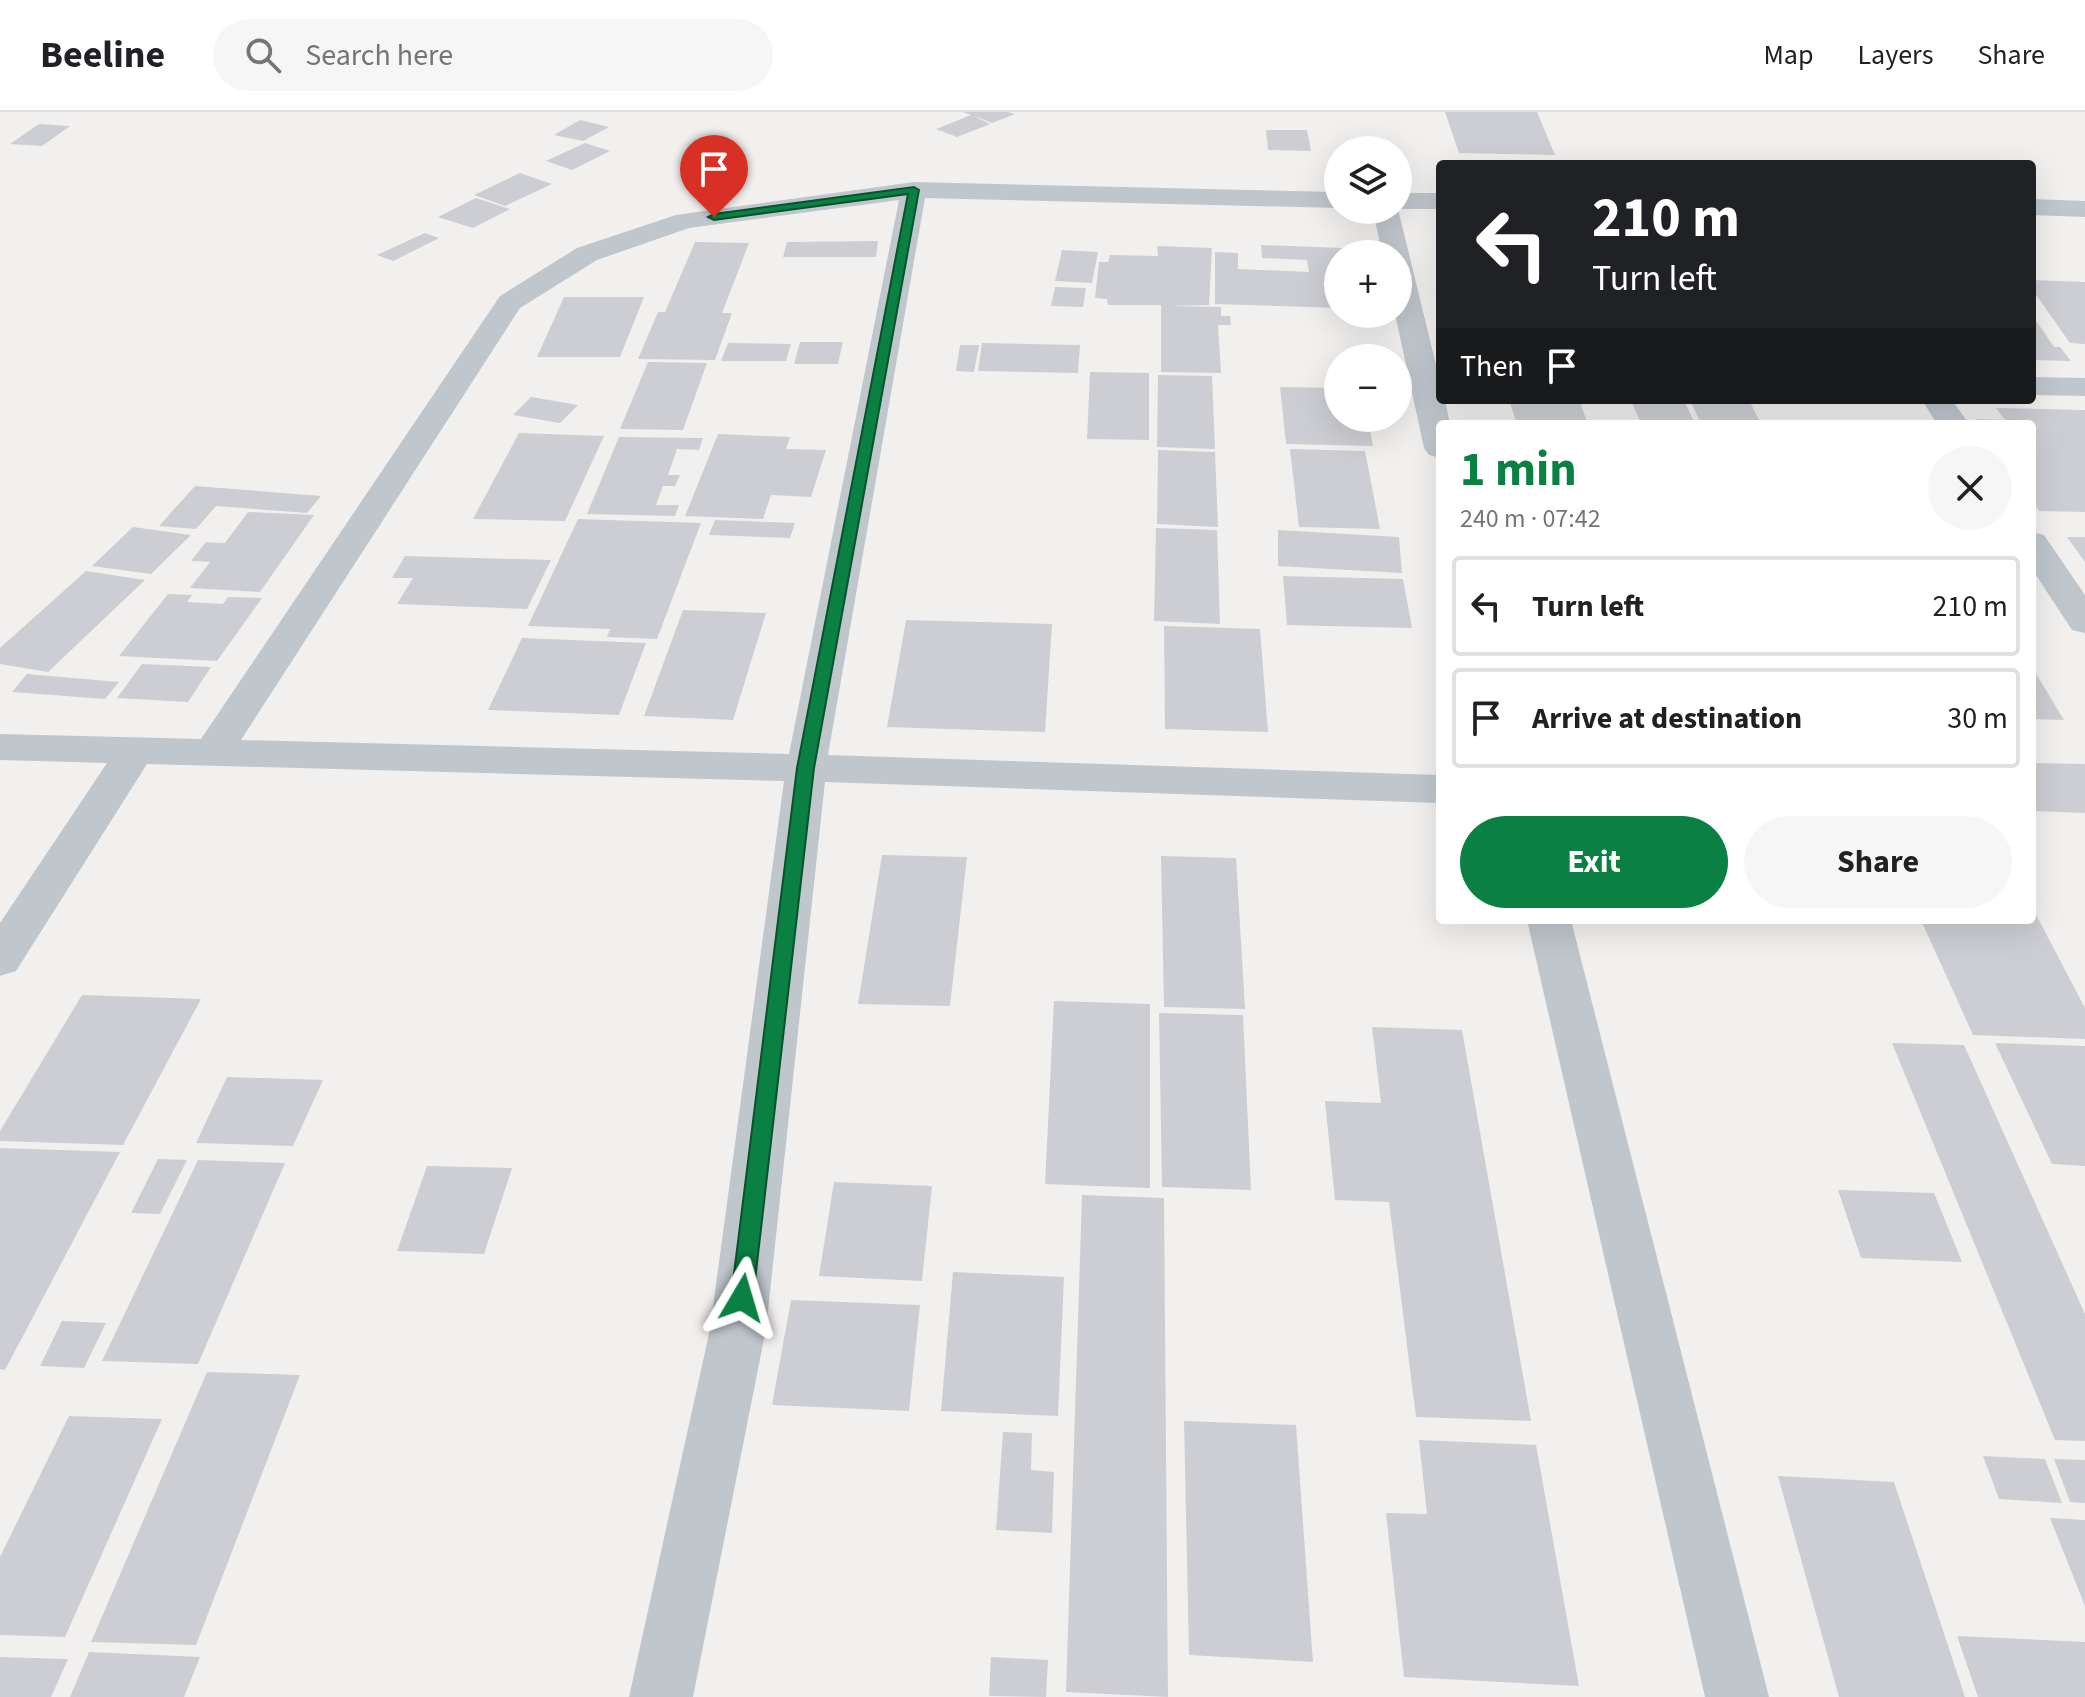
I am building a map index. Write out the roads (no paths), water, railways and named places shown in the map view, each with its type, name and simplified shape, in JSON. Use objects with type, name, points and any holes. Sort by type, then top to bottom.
[{"type":"street","points":[[661,1697],[738,1329],[806,768],[914,190]]},
{"type":"street","points":[[213,752],[510,302],[587,254],[685,221],[914,190],[1324,200]]},
{"type":"street","points":[[1412,201],[1436,201]]},
{"type":"street","points":[[2036,207],[2085,209]]},
{"type":"street","points":[[1412,324],[1436,430]]},
{"type":"street","points":[[2036,386],[2085,387]]},
{"type":"street","points":[[2036,548],[2085,622]]},
{"type":"street","points":[[0,747],[806,768],[1436,789]]},
{"type":"street","points":[[0,959],[136,750]]},
{"type":"street","points":[[1550,924],[1737,1697]]}]
